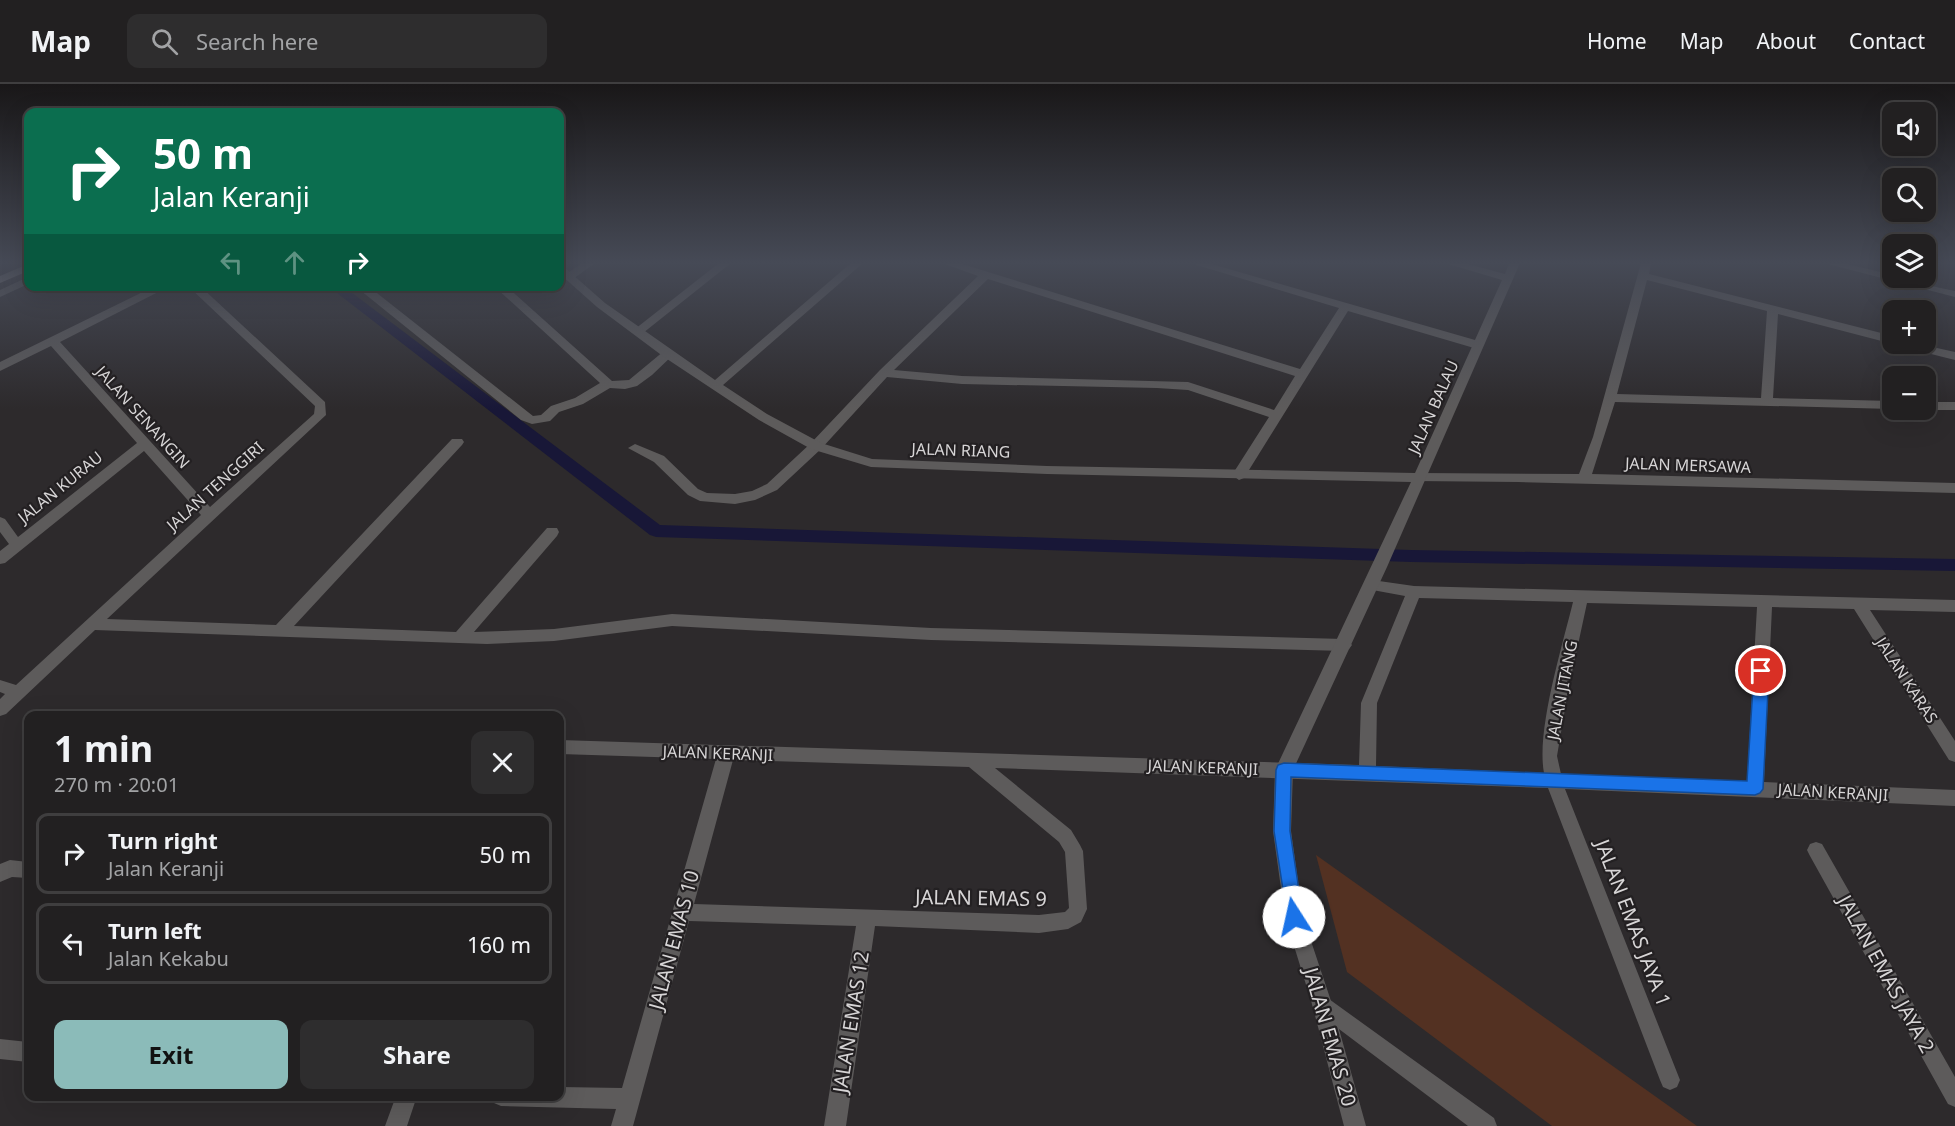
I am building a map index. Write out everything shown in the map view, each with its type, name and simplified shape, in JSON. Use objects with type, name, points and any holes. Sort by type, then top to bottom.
[{"type":"street","points":[[0,368],[113,312]]},
{"type":"street","name":"JALAN TENGGIRI","points":[[0,710],[208,515],[320,415],[321,405],[221,312]]},
{"type":"street","points":[[392,312],[525,417],[532,420],[545,418],[555,409],[579,401],[608,384]]},
{"type":"street","points":[[528,312],[608,384],[618,388],[626,388],[668,354]]},
{"type":"street","name":"JALAN RIANG","points":[[611,312],[668,354],[779,427],[816,446],[871,463],[1239,476],[1419,478]]},
{"type":"street","points":[[639,331],[664,312]]},
{"type":"street","points":[[716,386],[802,312]]},
{"type":"street","points":[[635,448],[659,459],[693,492],[705,498],[754,495],[772,487],[816,446],[884,373],[948,312]]},
{"type":"street","points":[[1100,312],[1302,374]]},
{"type":"street","points":[[1239,476],[1342,312]]},
{"type":"street","points":[[1361,312],[1478,345]]},
{"type":"street","name":"JALAN BALAU","points":[[1284,770],[1380,567],[1493,312]]},
{"type":"street","points":[[1584,478],[1633,312]]},
{"type":"street","points":[[1767,402],[1773,312]]},
{"type":"street","points":[[1783,312],[1882,337]]},
{"type":"street","name":"JALAN SENANGIN","points":[[53,341],[208,515]]},
{"type":"street","points":[[1936,351],[1955,356]]},
{"type":"street","points":[[884,373],[962,380],[1182,386],[1206,391],[1276,415]]},
{"type":"street","points":[[1609,398],[1882,405]]},
{"type":"street","points":[[1936,406],[1955,406]]},
{"type":"street","points":[[282,630],[457,442]]},
{"type":"street","name":"JALAN KURAU","points":[[0,559],[144,444]]},
{"type":"street","name":"JALAN MERSAWA","points":[[1419,478],[1584,478],[1955,488]]},
{"type":"street","points":[[0,522],[17,545]]},
{"type":"street","points":[[460,638],[552,532]]},
{"type":"street","points":[[1371,585],[1414,592],[1955,606]]},
{"type":"street","points":[[1367,772],[1369,703],[1414,592]]},
{"type":"street","name":"JALAN JITANG","points":[[1554,782],[1549,756],[1560,691],[1581,598]]},
{"type":"street","points":[[1755,789],[1766,601]]},
{"type":"street","name":"JALAN KARAS","points":[[1859,605],[1955,755]]},
{"type":"street","points":[[91,624],[460,638],[522,638],[569,634],[640,622],[672,620],[931,634],[1344,645]]},
{"type":"street","points":[[0,686],[19,692]]},
{"type":"street","name":"JALAN KERANJI","points":[[564,747],[726,754],[971,759],[1367,772],[1955,798]]},
{"type":"street","name":"JALAN EMAS 10","points":[[622,1126],[726,754]]},
{"type":"street","name":"JALAN EMAS 9","points":[[682,912],[1039,924],[1068,920],[1078,909],[1074,851],[1065,836],[971,759]]},
{"type":"street","name":"JALAN EMAS 20","points":[[1284,770],[1282,831],[1294,917],[1322,1004],[1355,1126]]},
{"type":"street","name":"JALAN EMAS JAYA 1","points":[[1554,782],[1670,1080]]},
{"type":"street","name":"JALAN EMAS JAYA 2","points":[[1816,850],[1955,1097]]},
{"type":"street","points":[[0,874],[10,868],[24,870]]},
{"type":"street","name":"JALAN EMAS 12","points":[[835,1126],[867,918]]},
{"type":"street","points":[[1322,1004],[1486,1126]]},
{"type":"street","points":[[0,1049],[24,1052]]},
{"type":"street","points":[[564,1097],[629,1099]]},
{"type":"street","points":[[396,1126],[405,1101]]},
{"type":"shaded area","points":[[1316,855],[1697,1126],[1552,1126],[1347,972]]},
{"type":"waterway","points":[[368,312],[656,531],[1411,556],[1955,565]]},
{"type":"route","points":[[1294,917],[1282,831],[1284,770],[1755,789],[1761,671]]}]
